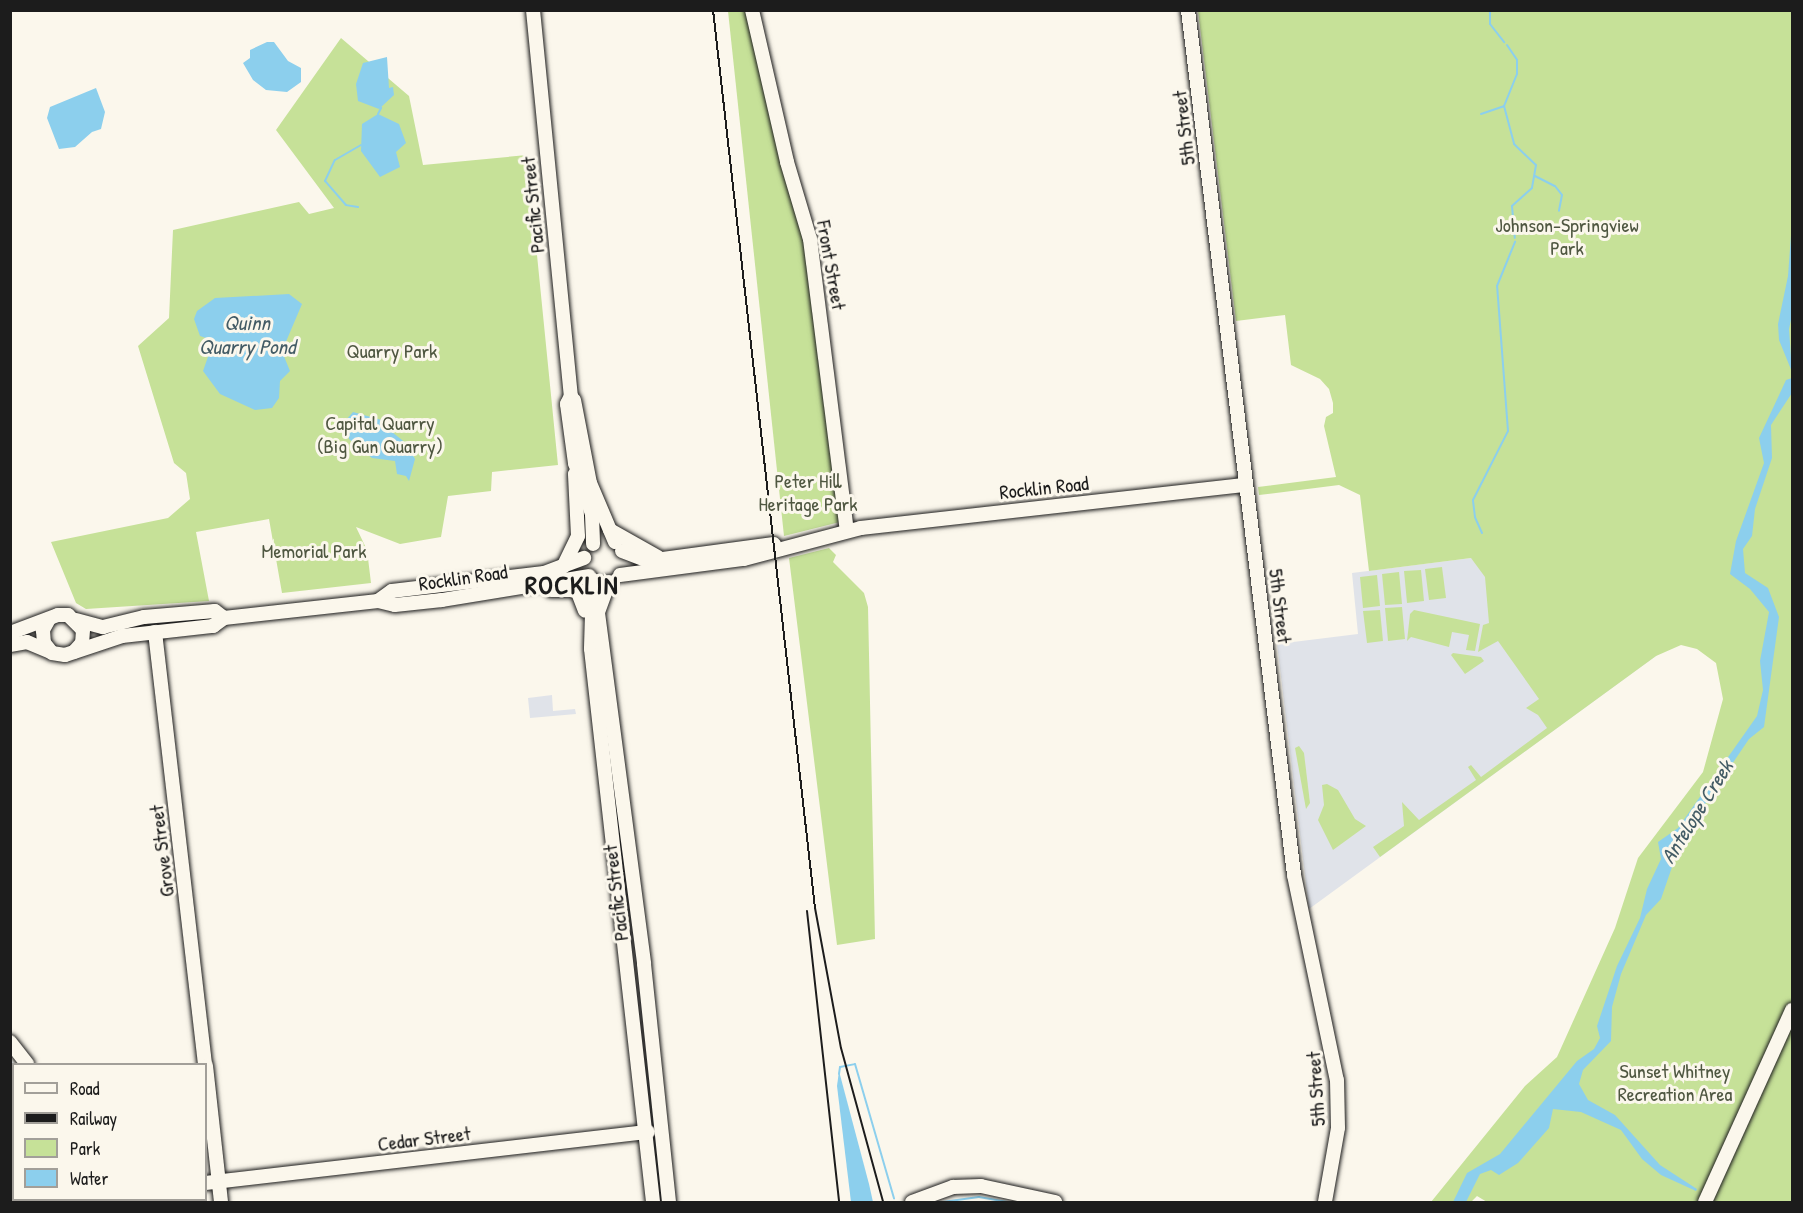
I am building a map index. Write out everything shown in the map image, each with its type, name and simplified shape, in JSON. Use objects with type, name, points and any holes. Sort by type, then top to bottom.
[{"type":"street","name":"Pacific Street","points":[[533,10],[571,396],[567,404],[576,468],[592,514],[593,544]]},
{"type":"street","name":"Front Street","points":[[752,10],[787,162],[810,239],[847,531]]},
{"type":"street","name":"5th Street","points":[[1188,10],[1297,894],[1330,1033],[1337,1080],[1338,1128],[1325,1203]]},
{"type":"street","name":"Pacific Street","points":[[571,396],[576,402],[590,483],[615,541]]},
{"type":"street","points":[[563,567],[578,536],[573,488],[576,468]]},
{"type":"street","name":"Rocklin Road","points":[[615,541],[637,559],[663,560],[847,531],[1246,485]]},
{"type":"street","name":"Rocklin Road","points":[[615,578],[744,559],[837,537],[847,531]]},
{"type":"street","points":[[615,541],[625,563],[615,578],[591,578],[584,558],[593,544],[615,541],[663,560]]},
{"type":"street","name":"Rocklin Road","points":[[378,601],[392,591],[484,580],[563,567],[584,558]]},
{"type":"street","name":"Pacific Street","points":[[591,578],[591,649],[648,1132],[653,1203]]},
{"type":"street","name":"Rocklin Road","points":[[74,652],[122,636],[213,627],[224,618],[378,601],[394,605],[442,600],[591,578]]},
{"type":"street","name":"Pacific Street","points":[[615,578],[598,613],[644,963],[669,1203]]},
{"type":"street","points":[[442,600],[446,592],[484,580]]},
{"type":"street","points":[[511,590],[577,590],[584,602],[591,649]]},
{"type":"street","name":"Rocklin Road","points":[[76,620],[95,626],[113,625],[215,611],[224,618]]},
{"type":"street","points":[[113,625],[145,627],[155,632],[161,626],[197,620],[203,612]]},
{"type":"street","points":[[10,633],[63,615],[76,620],[83,637],[74,652],[61,656],[27,642],[10,645]]},
{"type":"street","points":[[49,619],[42,637],[52,653]]},
{"type":"street","name":"Grove Street","points":[[155,632],[205,1063]]},
{"type":"street","points":[[1705,1203],[1792,1010]]},
{"type":"street","points":[[10,1042],[26,1063]]},
{"type":"street","name":"Grove Street","points":[[207,1099],[212,1183],[221,1203]]},
{"type":"street","name":"Cedar Street","points":[[212,1183],[648,1132]]},
{"type":"street","points":[[912,1203],[953,1187],[981,1186],[1055,1203]]},
{"type":"shaded area","points":[[1471,558],[1708,618],[1309,909],[1277,644],[1358,634],[1352,573]]},
{"type":"shaded area","points":[[552,695],[553,711],[575,709],[576,714],[530,718],[528,698]]},
{"type":"shaded area","points":[[10,1059],[14,1063],[12,1063],[12,1201],[54,1201],[11,1202]]},
{"type":"green space","name":"Peter Hill Heritage Park","points":[[728,11],[745,11],[810,267],[840,522],[784,536]]},
{"type":"green space","name":"Johnson-Springview Park","points":[[1198,11],[1792,11],[1792,1202],[1487,1202],[1477,1196],[1471,1202],[1431,1202],[1525,1086],[1557,1057],[1615,928],[1638,858],[1703,772],[1723,699],[1716,663],[1697,649],[1681,645],[1656,656],[1380,857],[1373,847],[1404,826],[1402,802],[1419,820],[1476,780],[1468,767],[1471,765],[1481,777],[1547,728],[1538,715],[1526,708],[1539,699],[1498,641],[1478,652],[1483,625],[1489,623],[1485,577],[1471,558],[1369,571],[1360,495],[1339,485],[1259,495],[1258,487],[1336,477],[1324,426],[1326,417],[1333,413],[1333,403],[1329,389],[1320,379],[1291,365],[1285,315],[1236,321]]},
{"type":"green space","name":"Quarry Park","points":[[341,38],[409,96],[423,165],[527,155],[558,465],[492,472],[491,491],[448,496],[441,537],[400,544],[356,527],[367,550],[371,583],[282,593],[269,519],[196,532],[209,601],[86,609],[76,603],[51,542],[168,518],[190,499],[186,473],[174,463],[138,346],[169,318],[173,230],[299,202],[309,214],[334,208],[276,130]]},
{"type":"green space","name":"Peter Hill Heritage Park","points":[[829,548],[836,555],[833,562],[864,593],[868,607],[875,939],[837,945],[789,558]]},
{"type":"green space","points":[[1442,567],[1446,598],[1429,600],[1425,569]]},
{"type":"green space","points":[[1421,570],[1424,601],[1407,603],[1404,571]]},
{"type":"green space","points":[[1399,572],[1402,604],[1385,605],[1382,574]]},
{"type":"green space","points":[[1377,575],[1380,606],[1363,608],[1360,577]]},
{"type":"green space","points":[[1402,607],[1405,639],[1388,641],[1385,608]]},
{"type":"green space","points":[[1380,610],[1383,641],[1367,643],[1363,611]]},
{"type":"green space","points":[[1414,610],[1480,624],[1475,651],[1466,650],[1469,635],[1452,632],[1449,647],[1411,637],[1407,641],[1410,614]]},
{"type":"green space","points":[[1453,653],[1481,657],[1484,661],[1465,674],[1451,655]]},
{"type":"green space","points":[[1299,746],[1304,753],[1310,803],[1306,809],[1295,748]]},
{"type":"green space","points":[[1327,784],[1338,790],[1355,819],[1366,826],[1333,850],[1318,820],[1324,805],[1322,785]]},
{"type":"water","points":[[267,42],[274,42],[288,61],[301,68],[301,82],[287,92],[266,90],[253,80],[243,63],[250,58],[250,50]]},
{"type":"water","points":[[387,57],[389,88],[393,87],[394,95],[379,109],[358,101],[356,84],[363,63]]},
{"type":"water","points":[[96,88],[105,112],[101,129],[92,132],[75,147],[59,149],[47,118],[50,107]]},
{"type":"water","points":[[378,114],[399,124],[406,143],[396,152],[400,167],[380,177],[361,151],[362,124]]},
{"type":"water","points":[[1792,222],[1792,315],[1789,329],[1792,372],[1779,340],[1778,324],[1788,276]]},
{"type":"water","name":"Quinn Quarry Pond","points":[[289,294],[302,304],[285,344],[283,354],[290,371],[280,381],[279,398],[272,408],[255,410],[220,394],[203,371],[210,351],[209,339],[200,336],[194,319],[197,311],[215,298]]},
{"type":"water","name":"Antelope Creek","points":[[1792,378],[1792,393],[1771,425],[1772,458],[1755,509],[1752,536],[1743,549],[1745,573],[1768,588],[1779,617],[1764,727],[1749,739],[1682,838],[1661,899],[1646,915],[1621,974],[1612,1007],[1611,1041],[1583,1070],[1579,1084],[1588,1100],[1615,1115],[1660,1165],[1697,1189],[1696,1191],[1661,1175],[1642,1159],[1621,1130],[1581,1112],[1553,1109],[1549,1128],[1518,1163],[1499,1175],[1491,1170],[1480,1174],[1466,1202],[1453,1202],[1467,1173],[1500,1154],[1577,1061],[1594,1049],[1600,1038],[1597,1026],[1617,966],[1640,918],[1647,889],[1661,859],[1658,842],[1678,828],[1757,716],[1763,690],[1760,661],[1769,612],[1750,589],[1730,574],[1736,541],[1764,463],[1759,438],[1786,380]]},
{"type":"water","points":[[353,412],[385,421],[387,428],[407,444],[415,459],[409,481],[406,476],[397,474],[395,461],[372,458],[349,439],[346,420]]},
{"type":"water","points":[[839,1071],[873,1202],[851,1202],[837,1086]]},
{"type":"waterway","points":[[1490,10],[1490,24],[1504,42]]},
{"type":"waterway","points":[[1507,45],[1517,60],[1517,74],[1504,106],[1514,144],[1536,165],[1532,188],[1512,206],[1515,238]]},
{"type":"waterway","points":[[1481,114],[1504,106]]},
{"type":"waterway","points":[[378,114],[381,108]]},
{"type":"waterway","points":[[358,207],[346,205],[325,181],[335,160],[361,145]]},
{"type":"waterway","points":[[1535,176],[1555,186],[1562,195],[1559,211]]},
{"type":"waterway","points":[[1482,533],[1475,517],[1473,500],[1508,431],[1497,286],[1515,242]]},
{"type":"waterway","points":[[839,1074],[840,1067],[855,1064],[894,1198]]},
{"type":"waterway","points":[[943,1202],[979,1197],[1008,1202]]},
{"type":"railway","points":[[713,10],[815,908],[841,1048],[883,1202]]},
{"type":"railway","points":[[807,911],[839,1202]]},
{"type":"district","name":"ROCKLIN","points":[[572,585]]},
{"type":"park label","name":"Capital Quarry (Big Gun Quarry)","points":[[380,434]]},
{"type":"park label","name":"Memorial Park","points":[[314,550]]},
{"type":"park label","name":"Sunset Whitney Recreation Area","points":[[1675,1082]]}]
